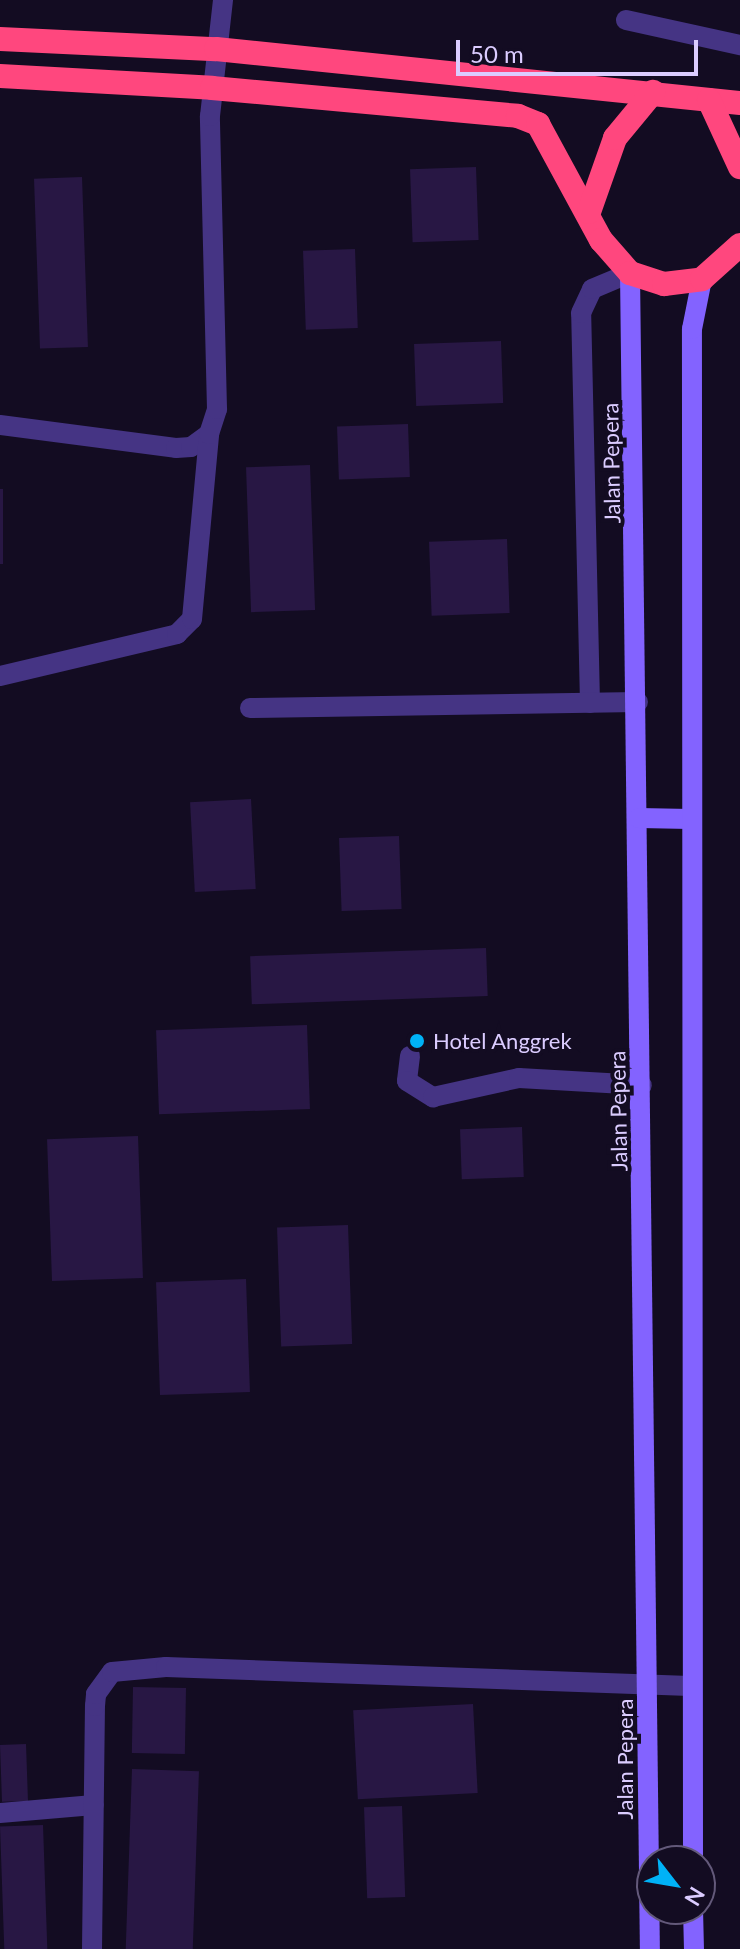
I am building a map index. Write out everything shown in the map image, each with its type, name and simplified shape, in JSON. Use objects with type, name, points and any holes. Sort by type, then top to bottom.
[{"type":"highway","points":[[0,39],[216,49],[740,103]]},
{"type":"highway","points":[[0,76],[212,88],[518,116],[538,124],[589,212],[601,240],[630,273],[664,284],[702,279],[740,245]]},
{"type":"highway","points":[[589,212],[615,138],[653,92]]},
{"type":"highway","points":[[709,100],[740,167]]},
{"type":"main road","name":"Jalan Pepera","points":[[630,273],[638,702],[650,1949]]},
{"type":"main road","points":[[693,1845],[690,1686],[692,329],[702,279]]},
{"type":"main road","points":[[639,818],[690,819]]},
{"type":"main road","points":[[693,1925],[694,1949]]},
{"type":"street","points":[[0,676],[177,634],[192,619],[209,434],[217,409],[211,341],[212,88],[223,0]]},
{"type":"street","points":[[626,20],[740,45]]},
{"type":"street","points":[[590,703],[581,313],[592,289],[630,273]]},
{"type":"street","points":[[0,425],[176,448],[191,447],[209,434]]},
{"type":"street","points":[[250,708],[638,702]]},
{"type":"street","points":[[410,1056],[407,1081],[433,1097],[519,1078],[642,1085]]},
{"type":"street","points":[[92,1949],[96,1694],[112,1672],[123,1669],[690,1686]]},
{"type":"street","points":[[0,1813],[94,1805]]},
{"type":"building","points":[[476,167],[479,240],[413,242],[410,169]]},
{"type":"building","points":[[82,177],[88,347],[40,349],[34,179]]},
{"type":"building","points":[[355,249],[358,328],[306,330],[303,251]]},
{"type":"building","points":[[501,341],[503,403],[416,406],[414,344]]},
{"type":"building","points":[[408,424],[410,477],[339,479],[337,426]]},
{"type":"building","points":[[310,465],[315,610],[251,612],[246,467]]},
{"type":"building","points":[[0,489],[3,489],[3,564],[0,564]]},
{"type":"building","points":[[507,539],[510,613],[432,616],[429,542]]},
{"type":"building","points":[[251,799],[256,889],[195,892],[190,802]]},
{"type":"building","points":[[399,836],[402,909],[342,911],[339,838]]},
{"type":"building","points":[[486,948],[488,996],[252,1004],[250,956]]},
{"type":"building","points":[[307,1025],[310,1109],[159,1114],[156,1030]]},
{"type":"building","points":[[522,1127],[524,1177],[462,1179],[460,1129]]},
{"type":"building","points":[[138,1136],[143,1278],[52,1281],[47,1139]]},
{"type":"building","points":[[348,1225],[352,1344],[281,1346],[277,1227]]},
{"type":"building","points":[[246,1279],[250,1392],[160,1395],[156,1282]]},
{"type":"building","points":[[133,1687],[186,1688],[185,1754],[132,1753]]},
{"type":"building","points":[[473,1704],[478,1793],[358,1799],[353,1710]]},
{"type":"building","points":[[26,1744],[28,1801],[2,1802],[0,1745]]},
{"type":"building","points":[[132,1769],[199,1771],[193,1949],[126,1949]]},
{"type":"building","points":[[402,1806],[405,1897],[367,1898],[364,1807]]},
{"type":"building","points":[[43,1825],[47,1949],[4,1949],[0,1827]]},
{"type":"place","name":"Hotel Anggrek","points":[[417,1041]]}]
